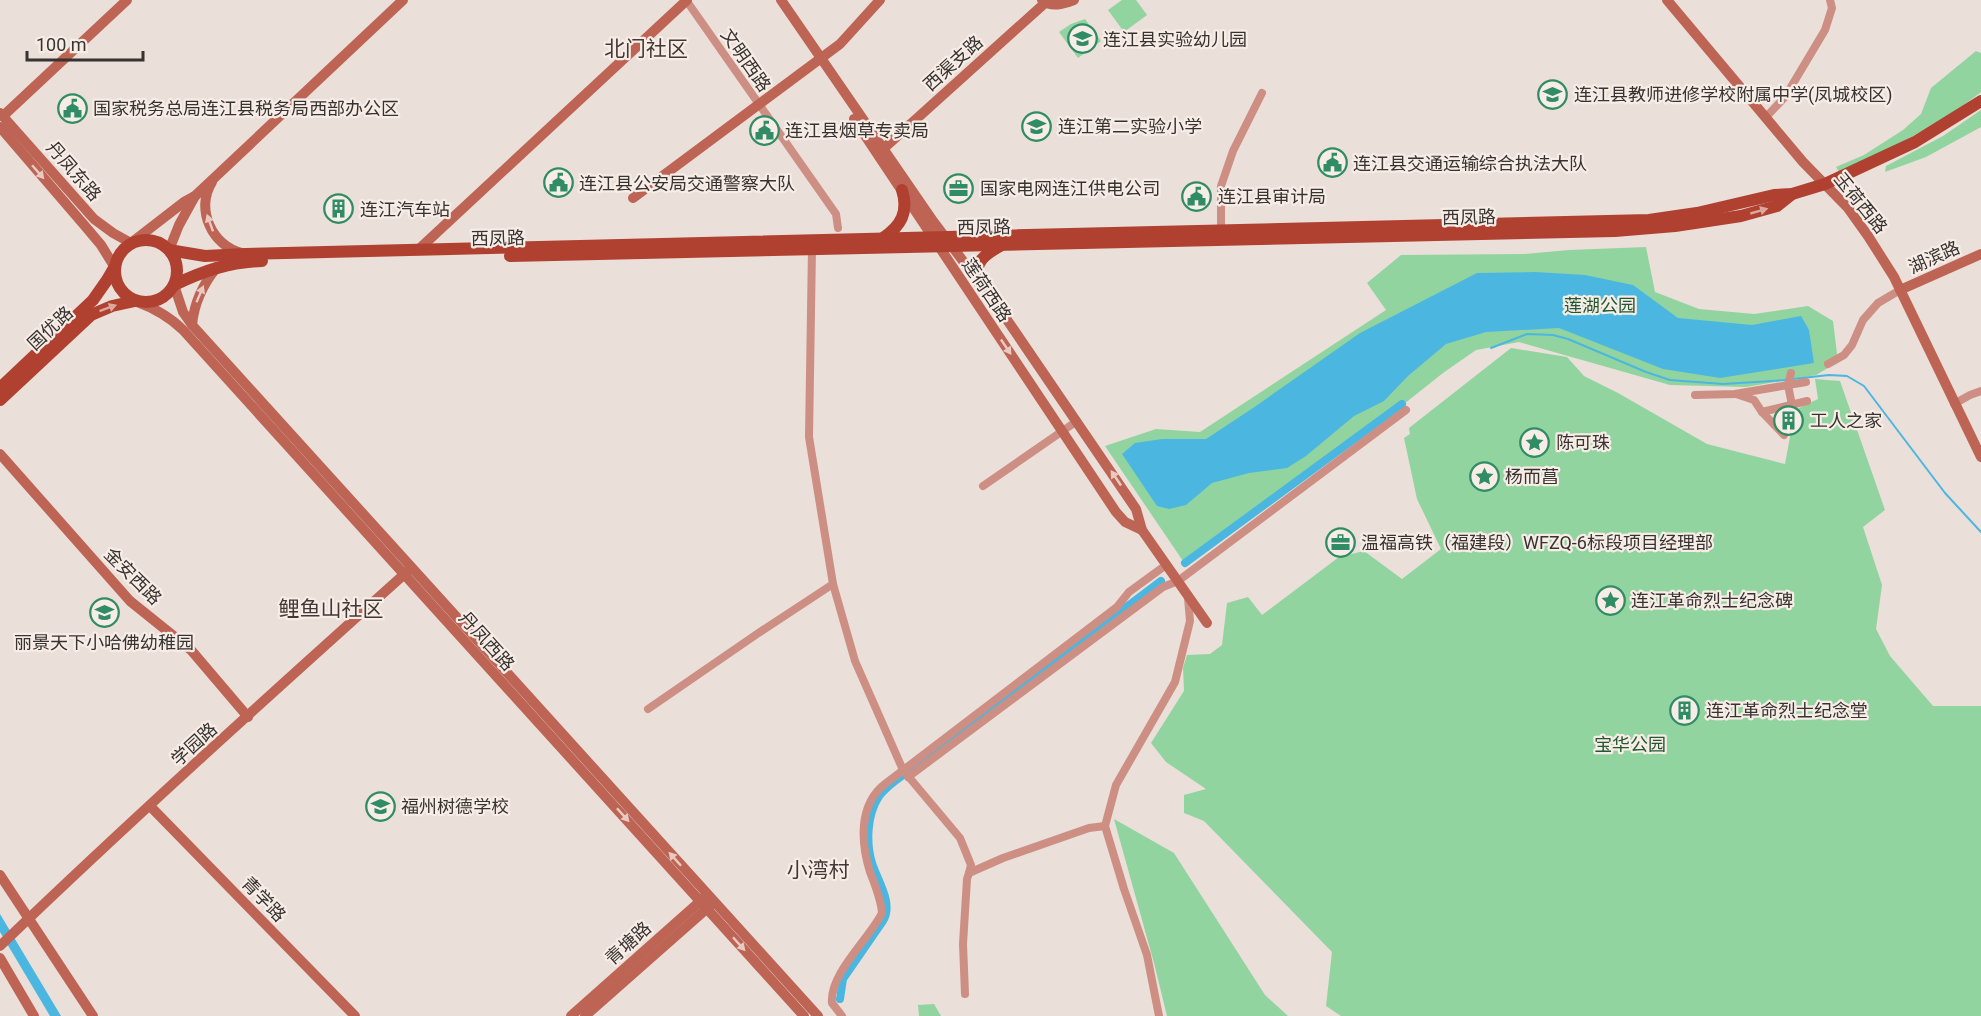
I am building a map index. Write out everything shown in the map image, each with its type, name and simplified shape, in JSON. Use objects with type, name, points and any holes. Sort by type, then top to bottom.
[{"type":"main road","points":[[1,119],[127,0]]},
{"type":"main road","points":[[131,243],[147,239],[163,244],[173,256],[177,271],[174,285],[162,298],[153,302],[135,301],[128,297],[117,284],[114,266],[123,249],[184,202],[195,196],[403,0]]},
{"type":"main road","points":[[418,250],[687,0]]},
{"type":"main road","name":"莲荷西路","points":[[772,0],[819,59],[883,149],[942,242],[967,289],[1122,519],[1142,530]]},
{"type":"main road","name":"莲荷西路","points":[[781,0],[902,190],[942,242],[986,289],[1137,510],[1142,530],[1207,623]]},
{"type":"main road","points":[[633,198],[844,41],[880,0]]},
{"type":"main road","points":[[1044,1],[1058,5],[1074,0]]},
{"type":"main road","name":"玉荷西路","points":[[1668,0],[1803,162],[1853,215],[1881,255],[1981,458]]},
{"type":"main road","name":"西渠支路","points":[[883,149],[1044,1]]},
{"type":"main road","name":"西凤路","points":[[174,285],[217,267],[256,261],[812,249],[1221,231],[1649,220],[1708,211],[1774,195],[1792,194],[1825,183],[1915,142],[1981,101]]},
{"type":"main road","name":"丹凤东路","points":[[1,119],[94,219],[131,243]]},
{"type":"main road","name":"丹凤东路","points":[[1,119],[101,245],[114,266]]},
{"type":"main road","points":[[216,176],[210,186],[206,201],[209,225],[224,245],[245,254]]},
{"type":"main road","points":[[882,238],[896,228],[904,215],[906,201],[902,190]]},
{"type":"main road","name":"西凤路","points":[[169,250],[206,256],[882,238],[1002,245],[1627,230],[1675,226],[1741,216],[1777,206],[1792,194]]},
{"type":"main road","points":[[169,250],[179,225],[195,196]]},
{"type":"main road","points":[[967,289],[978,281],[976,273],[980,260],[990,251],[1002,245]]},
{"type":"main road","name":"湖滨路","points":[[1900,290],[1981,254]]},
{"type":"main road","name":"国优路","points":[[0,388],[85,309],[101,290],[114,266]]},
{"type":"main road","points":[[192,325],[200,294],[217,267]]},
{"type":"main road","name":"丹凤西路","points":[[174,285],[183,312],[192,325],[408,571],[707,902],[804,1016]]},
{"type":"main road","name":"国优路","points":[[0,400],[91,315],[112,306],[135,301]]},
{"type":"main road","name":"丹凤西路","points":[[135,301],[165,315],[183,330],[408,571]]},
{"type":"main road","name":"金安西路","points":[[0,454],[130,601],[185,644],[248,717]]},
{"type":"main road","name":"学园路","points":[[0,946],[408,571]]},
{"type":"main road","name":"青学路","points":[[150,806],[355,1016]]},
{"type":"main road","points":[[0,875],[93,1016]]},
{"type":"main road","name":"丹凤西路","points":[[707,902],[818,1016]]},
{"type":"main road","name":"青塘路","points":[[571,1016],[707,902]]},
{"type":"main road","name":"青塘路","points":[[585,1016],[707,902]]},
{"type":"main road","points":[[0,958],[34,1016]]},
{"type":"street","name":"文明西路","points":[[687,0],[836,214],[838,228]]},
{"type":"street","points":[[1766,117],[1785,97],[1826,30],[1832,8],[1830,0]]},
{"type":"street","points":[[1221,231],[1221,186],[1233,151],[1262,93]]},
{"type":"street","points":[[812,249],[809,437],[833,584],[855,661],[906,773],[960,838],[971,865],[967,879],[963,944],[964,994]]},
{"type":"street","points":[[1828,364],[1844,355],[1852,345],[1863,320],[1878,303],[1900,290]]},
{"type":"street","points":[[1791,373],[1788,385],[1792,405]]},
{"type":"street","points":[[1695,394],[1735,394],[1806,382]]},
{"type":"street","points":[[1954,404],[1981,392]]},
{"type":"street","points":[[1735,394],[1754,400],[1784,435]]},
{"type":"street","points":[[1762,412],[1807,401]]},
{"type":"street","points":[[842,1016],[832,1003],[833,988],[882,913],[866,854],[863,832],[866,813],[877,791],[906,773],[1163,587],[1178,581],[1406,410]]},
{"type":"street","points":[[983,486],[1077,421]]},
{"type":"street","points":[[906,773],[1117,607],[1129,592],[1166,565]]},
{"type":"street","points":[[648,709],[757,633],[833,584]]},
{"type":"street","points":[[1160,1016],[1147,955],[1105,826],[1116,785],[1175,682],[1190,621],[1188,596]]},
{"type":"street","points":[[969,873],[1003,858],[1089,828],[1105,826]]},
{"type":"green space","points":[[1122,0],[1136,0],[1147,15],[1124,32],[1108,10]]},
{"type":"green space","points":[[1085,19],[1101,41],[1078,58],[1059,32]]},
{"type":"green space","points":[[1976,51],[1981,53],[1981,92],[1895,146],[1839,172],[1836,167],[1864,155],[1903,130],[1921,114],[1931,88]]},
{"type":"green space","points":[[1981,110],[1981,127],[1926,157],[1885,172],[1886,166],[1943,136]]},
{"type":"green space","name":"莲湖公园","points":[[1646,247],[1655,292],[1699,309],[1754,314],[1808,306],[1833,321],[1838,362],[1816,375],[1746,387],[1670,385],[1519,342],[1476,350],[1380,423],[1185,564],[1105,446],[1156,429],[1200,432],[1386,310],[1367,283],[1401,255],[1525,254]]},
{"type":"green space","name":"宝华公园","points":[[1511,348],[1567,357],[1584,376],[1707,444],[1785,464],[1795,410],[1818,399],[1815,379],[1840,381],[1885,510],[1863,527],[1882,585],[1876,629],[1890,656],[1933,706],[1981,706],[1981,1016],[1341,1016],[1326,1006],[1332,952],[1204,821],[1184,813],[1184,795],[1206,789],[1166,762],[1151,743],[1184,691],[1183,668],[1187,655],[1210,654],[1222,645],[1227,603],[1248,597],[1262,615],[1339,557],[1364,551],[1402,579],[1441,549],[1417,499],[1404,438],[1410,434],[1409,428]]},
{"type":"green space","points":[[1114,819],[1174,853],[1265,995],[1288,1016],[1167,1016]]},
{"type":"green space","points":[[934,1004],[941,1016],[919,1016],[918,1005]]},
{"type":"water","points":[[1535,272],[1585,275],[1633,285],[1678,318],[1752,325],[1801,316],[1809,330],[1814,363],[1720,378],[1663,369],[1559,328],[1486,332],[1446,344],[1408,376],[1384,401],[1354,416],[1306,456],[1287,468],[1249,473],[1212,483],[1186,505],[1169,509],[1157,506],[1122,454],[1135,443],[1162,439],[1206,439],[1360,333],[1477,273]]},
{"type":"water","points":[[0,914],[61,1016],[50,1016],[0,932]]},
{"type":"waterway","points":[[1491,348],[1527,334],[1553,335],[1670,380],[1723,384],[1788,380]]},
{"type":"waterway","points":[[1793,379],[1829,375],[1847,376],[1864,386],[1945,493],[1981,532]]},
{"type":"waterway","points":[[1185,563],[1402,404]]},
{"type":"waterway","points":[[840,999],[843,979],[886,914],[886,899],[872,863],[868,838],[870,821],[878,798],[896,780],[1161,581]]},
{"type":"place","name":"连江县实验幼儿园","points":[[1082,39]]},
{"type":"place","name":"连江县教师进修学校附属中学(凤城校区)","points":[[1553,94]]},
{"type":"place","name":"国家税务总局连江县税务局西部办公区","points":[[72,108]]},
{"type":"place","name":"连江第二实验小学","points":[[1037,126]]},
{"type":"place","name":"连江县烟草专卖局","points":[[764,130]]},
{"type":"place","name":"连江县交通运输综合执法大队","points":[[1332,163]]},
{"type":"place","name":"连江县公安局交通警察大队","points":[[558,183]]},
{"type":"place","name":"国家电网连江供电公司","points":[[959,188]]},
{"type":"place","name":"连江县审计局","points":[[1197,196]]},
{"type":"place","name":"连江汽车站","points":[[339,209]]},
{"type":"place","name":"工人之家","points":[[1789,420]]},
{"type":"place","name":"陈可珠","points":[[1535,442]]},
{"type":"place","name":"杨而菖","points":[[1484,476]]},
{"type":"place","name":"温福高铁（福建段）WFZQ-6标段项目经理部","points":[[1340,542]]},
{"type":"place","name":"连江革命烈士纪念碑","points":[[1610,600]]},
{"type":"place","name":"丽景天下小哈佛幼稚园","points":[[104,613]]},
{"type":"place","name":"连江革命烈士纪念堂","points":[[1685,710]]},
{"type":"place","name":"福州树德学校","points":[[380,806]]},
{"type":"district","name":"北门社区","points":[[646,49]]},
{"type":"district","name":"鲤鱼山社区","points":[[331,609]]},
{"type":"district","name":"小湾村","points":[[818,870]]}]
